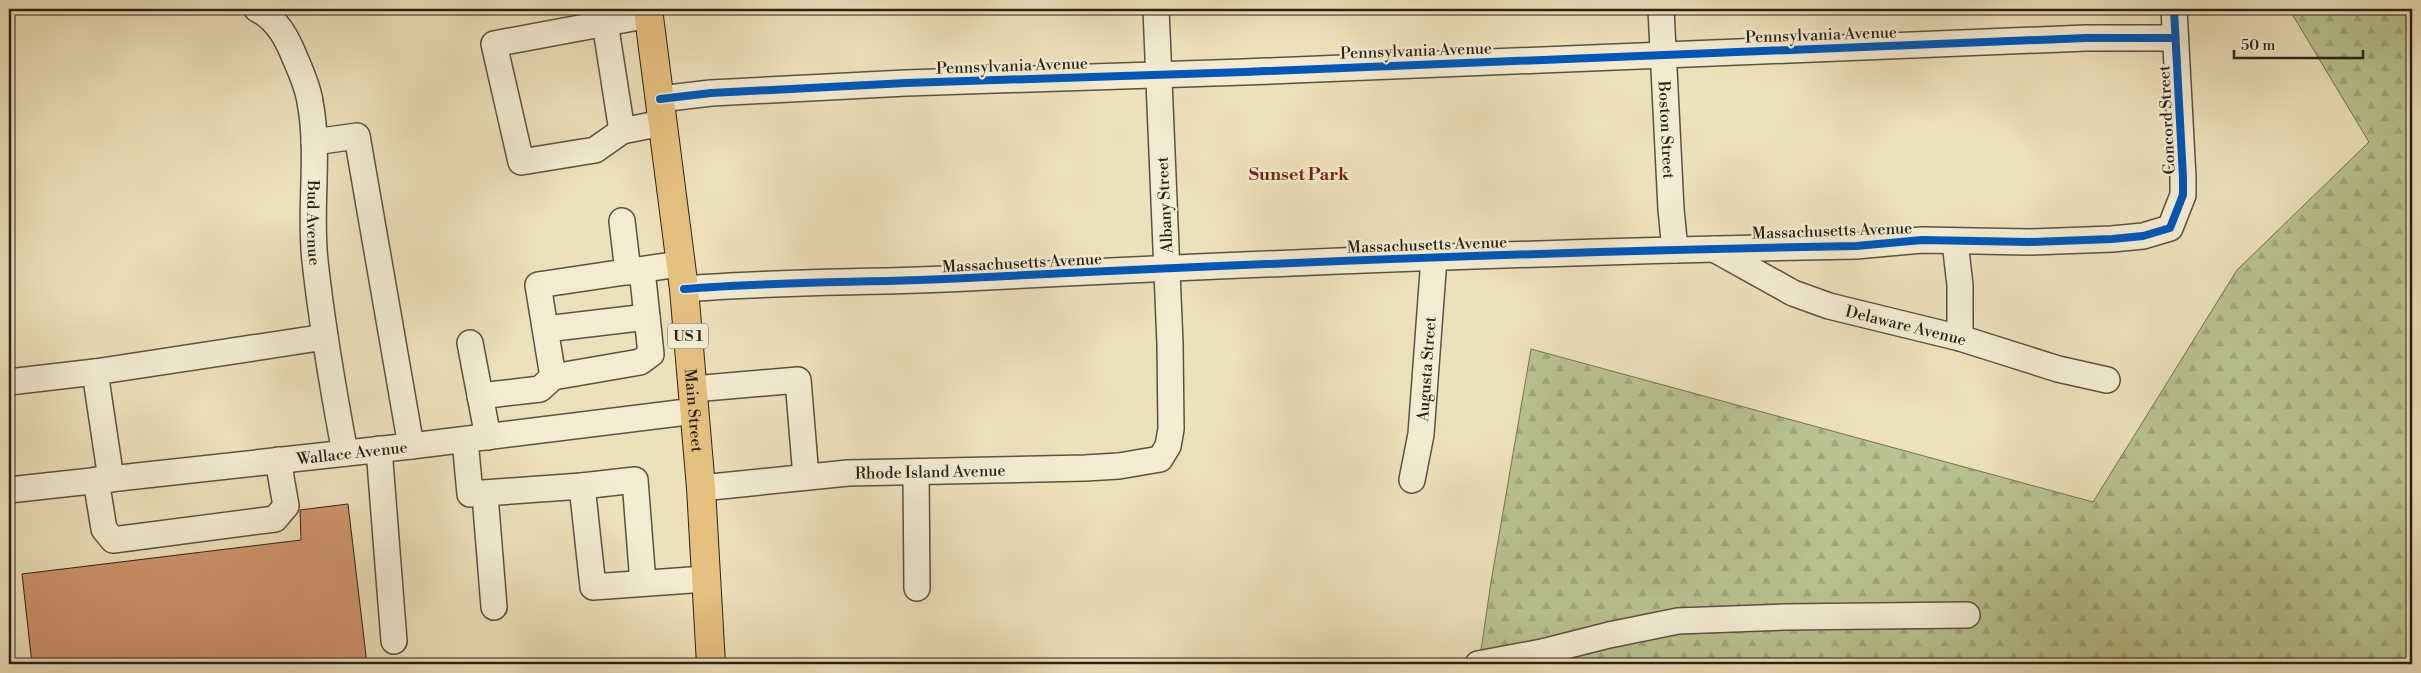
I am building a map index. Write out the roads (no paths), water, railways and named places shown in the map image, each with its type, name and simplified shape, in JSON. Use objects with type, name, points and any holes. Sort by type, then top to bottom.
[{"type":"main road","name":"Main Street","points":[[648,12],[682,277],[694,400],[701,488],[710,664]]},
{"type":"street","name":"Bud Avenue","points":[[257,9],[268,14],[281,29],[291,47],[310,101],[314,142],[313,222],[315,258],[325,338],[345,453]]},
{"type":"street","name":"Albany Street","points":[[1156,9],[1167,269],[1171,429],[1168,446],[1160,459]]},
{"type":"street","name":"Boston Street","points":[[1661,9],[1671,209],[1675,250]]},
{"type":"street","name":"Concord Street","points":[[2170,228],[2183,195],[2174,9]]},
{"type":"street","points":[[605,23],[622,131],[595,150],[520,162],[494,44],[605,23],[648,12]]},
{"type":"street","name":"Pennsylvania Avenue","points":[[622,131],[661,111],[731,92],[1158,73],[1663,56],[1731,51],[2086,38],[2175,38]]},
{"type":"street","points":[[314,142],[357,136],[412,446]]},
{"type":"street","points":[[480,396],[540,389],[553,377],[640,362],[651,354],[647,316],[622,221]]},
{"type":"street","name":"Massachusetts Avenue","points":[[546,329],[538,285],[635,271],[758,283],[939,280],[1434,258],[1856,246],[1922,240],[1955,242],[2112,239],[2143,236],[2170,228]]},
{"type":"street","points":[[1955,242],[1960,285],[1960,338]]},
{"type":"street","name":"Delaware Avenue","points":[[1714,249],[1793,293],[1829,306],[1960,338],[2058,369],[2106,380]]},
{"type":"street","name":"Augusta Street","points":[[1412,480],[1421,434],[1434,258]]},
{"type":"street","points":[[553,377],[546,329],[647,316]]},
{"type":"street","points":[[9,382],[95,372],[325,338]]},
{"type":"street","points":[[470,343],[480,396],[470,494],[635,480],[643,584]]},
{"type":"street","points":[[95,372],[103,479],[104,529],[113,540],[275,520],[286,506],[278,460]]},
{"type":"street","name":"Wallace Avenue","points":[[9,490],[476,438],[798,380],[806,477]]},
{"type":"street","points":[[379,449],[394,641]]},
{"type":"street","name":"Rhode Island Avenue","points":[[701,488],[848,473],[1085,468],[1119,466],[1160,459]]},
{"type":"street","points":[[916,472],[917,588]]},
{"type":"street","points":[[582,486],[593,587],[705,579]]},
{"type":"street","points":[[484,494],[494,608]]},
{"type":"street","points":[[1478,664],[1544,658],[1609,635],[1678,621],[1785,616],[1967,615]]},
{"type":"district","name":"Sunset Park","points":[[1299,174]]}]
